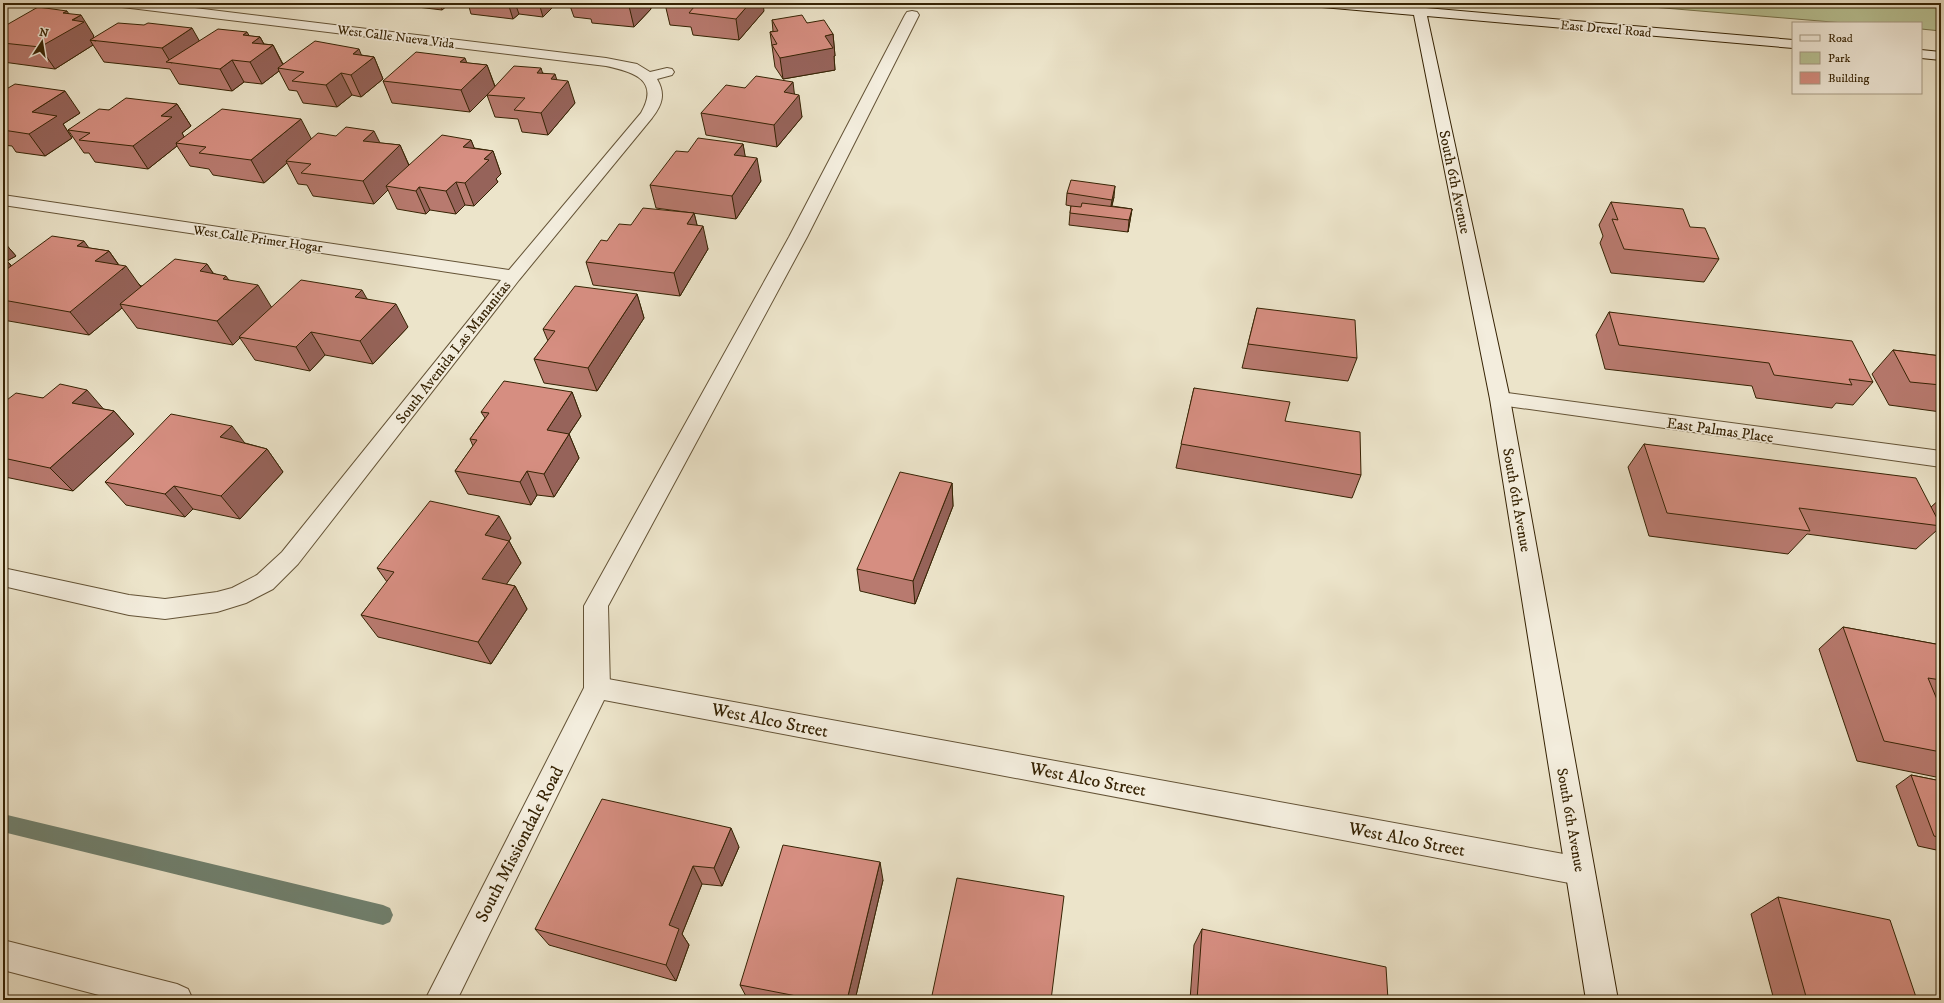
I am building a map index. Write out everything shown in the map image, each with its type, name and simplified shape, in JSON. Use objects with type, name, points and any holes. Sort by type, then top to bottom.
[{"type":"street","name":"West Calle Nueva Vida","points":[[126,3],[606,62],[632,67],[648,77]]},
{"type":"street","name":"East Drexel Road","points":[[1322,3],[1418,7],[1792,44]]},
{"type":"street","name":"South 6th Avenue","points":[[1418,7],[1500,399],[1602,1000]]},
{"type":"street","points":[[597,688],[596,606],[798,237],[912,15]]},
{"type":"street","points":[[1922,54],[1941,56]]},
{"type":"street","points":[[648,77],[667,72]]},
{"type":"street","name":"South Avenida Las Mananitas","points":[[3,578],[129,605],[165,609],[217,602],[238,596],[264,582],[290,558],[513,276],[647,115],[656,100],[656,92],[648,77]]},
{"type":"street","name":"West Calle Primer Hogar","points":[[3,200],[513,276]]},
{"type":"street","name":"East Palmas Place","points":[[1500,399],[1941,459]]},
{"type":"street","name":"West Alco Street","points":[[597,688],[1580,871]]},
{"type":"street","name":"South Missiondale Road","points":[[441,1000],[597,688]]},
{"type":"street","points":[[3,955],[177,1000]]},
{"type":"green space","points":[[1604,3],[1941,3],[1941,31],[1922,29],[1922,22],[1832,22]]},
{"type":"building","points":[[599,3],[632,3],[629,6]]},
{"type":"building","points":[[750,3],[736,19],[689,13],[694,7],[665,4]]},
{"type":"building","points":[[38,7],[67,11],[63,13],[81,15],[72,20],[84,22],[40,47],[3,43],[3,27]]},
{"type":"building","points":[[802,15],[807,23],[824,20],[833,34],[825,36],[833,48],[780,58],[772,45],[777,44],[770,32],[778,31],[772,20]]},
{"type":"building","points":[[118,23],[144,25],[148,23],[192,28],[162,48],[90,40]]},
{"type":"building","points":[[218,29],[247,32],[243,35],[260,37],[252,43],[273,45],[250,62],[232,60],[220,69],[166,62]]},
{"type":"building","points":[[315,41],[359,49],[353,54],[374,57],[351,75],[341,73],[326,85],[292,81],[304,72],[278,68]]},
{"type":"building","points":[[416,52],[465,58],[460,62],[487,65],[461,90],[383,81]]},
{"type":"building","points":[[514,66],[541,68],[537,73],[555,74],[551,79],[568,81],[541,113],[514,110],[525,98],[487,95]]},
{"type":"building","points":[[756,76],[793,82],[784,92],[799,95],[774,125],[701,113],[726,85],[745,88]]},
{"type":"building","points":[[15,84],[65,91],[32,112],[57,116],[29,134],[3,130],[3,128],[7,126],[3,125],[3,91]]},
{"type":"building","points":[[126,98],[177,104],[161,116],[172,117],[133,146],[79,140],[90,133],[68,130],[99,109],[109,110]]},
{"type":"building","points":[[222,109],[301,119],[251,160],[199,153],[206,147],[176,143]]},
{"type":"building","points":[[346,127],[374,131],[363,141],[400,145],[363,181],[301,173],[311,164],[286,161],[318,133],[336,136]]},
{"type":"building","points":[[442,135],[471,140],[463,147],[493,151],[484,159],[489,160],[465,183],[456,182],[446,191],[419,187],[416,191],[386,186]]},
{"type":"building","points":[[698,138],[743,144],[734,155],[757,158],[732,196],[650,185],[676,151],[688,152]]},
{"type":"building","points":[[1071,180],[1115,186],[1112,200],[1067,193]]},
{"type":"building","points":[[1611,202],[1683,209],[1690,227],[1705,228],[1719,259],[1624,249],[1612,219],[1618,220]]},
{"type":"building","points":[[1082,203],[1132,209],[1129,220],[1070,213],[1071,206],[1081,207]]},
{"type":"building","points":[[643,208],[694,213],[687,224],[703,226],[674,273],[586,262],[601,240],[607,241],[619,224],[631,225]]},
{"type":"building","points":[[52,236],[84,241],[77,246],[109,251],[95,261],[126,266],[70,312],[3,300],[3,272]]},
{"type":"building","points":[[175,259],[207,264],[200,271],[226,276],[223,279],[258,285],[217,321],[120,304]]},
{"type":"building","points":[[301,280],[362,290],[355,297],[396,304],[360,341],[311,332],[296,347],[239,337]]},
{"type":"building","points":[[575,286],[637,294],[588,368],[534,359],[555,331],[543,329]]},
{"type":"building","points":[[1257,308],[1355,320],[1357,358],[1248,344]]},
{"type":"building","points":[[1609,312],[1852,341],[1873,382],[1849,379],[1852,385],[1774,375],[1769,363],[1619,345]]},
{"type":"building","points":[[1893,350],[1941,356],[1941,385],[1910,382]]},
{"type":"building","points":[[504,381],[572,392],[547,430],[569,434],[544,474],[527,471],[520,482],[455,471],[477,440],[470,439],[489,413],[481,412]]},
{"type":"building","points":[[60,384],[87,390],[72,403],[114,411],[50,468],[3,458],[3,403],[16,393],[43,398]]},
{"type":"building","points":[[1194,388],[1290,402],[1285,421],[1360,432],[1361,475],[1181,444]]},
{"type":"building","points":[[171,414],[232,426],[220,437],[267,449],[221,496],[174,486],[165,494],[105,482]]},
{"type":"building","points":[[1644,444],[1916,478],[1941,526],[1799,508],[1810,531],[1667,513]]},
{"type":"building","points":[[900,472],[952,483],[913,581],[857,569]]},
{"type":"building","points":[[430,501],[499,516],[485,535],[509,541],[482,579],[515,586],[478,642],[361,615],[394,572],[377,568]]},
{"type":"building","points":[[1843,627],[1941,645],[1941,680],[1928,678],[1941,709],[1941,752],[1884,741]]},
{"type":"building","points":[[1911,775],[1941,781],[1941,838],[1934,836]]},
{"type":"building","points":[[602,799],[731,828],[714,868],[693,866],[669,925],[679,929],[666,965],[535,929]]},
{"type":"building","points":[[783,845],[880,862],[847,1000],[817,1000],[740,985]]},
{"type":"building","points":[[957,878],[1064,896],[1051,1000],[931,1000]]},
{"type":"building","points":[[1778,897],[1890,920],[1917,1000],[1807,1000]]},
{"type":"building","points":[[1202,929],[1386,967],[1388,1000],[1197,1000]]},
{"type":"waterway","points":[[3,823],[383,915]]}]
